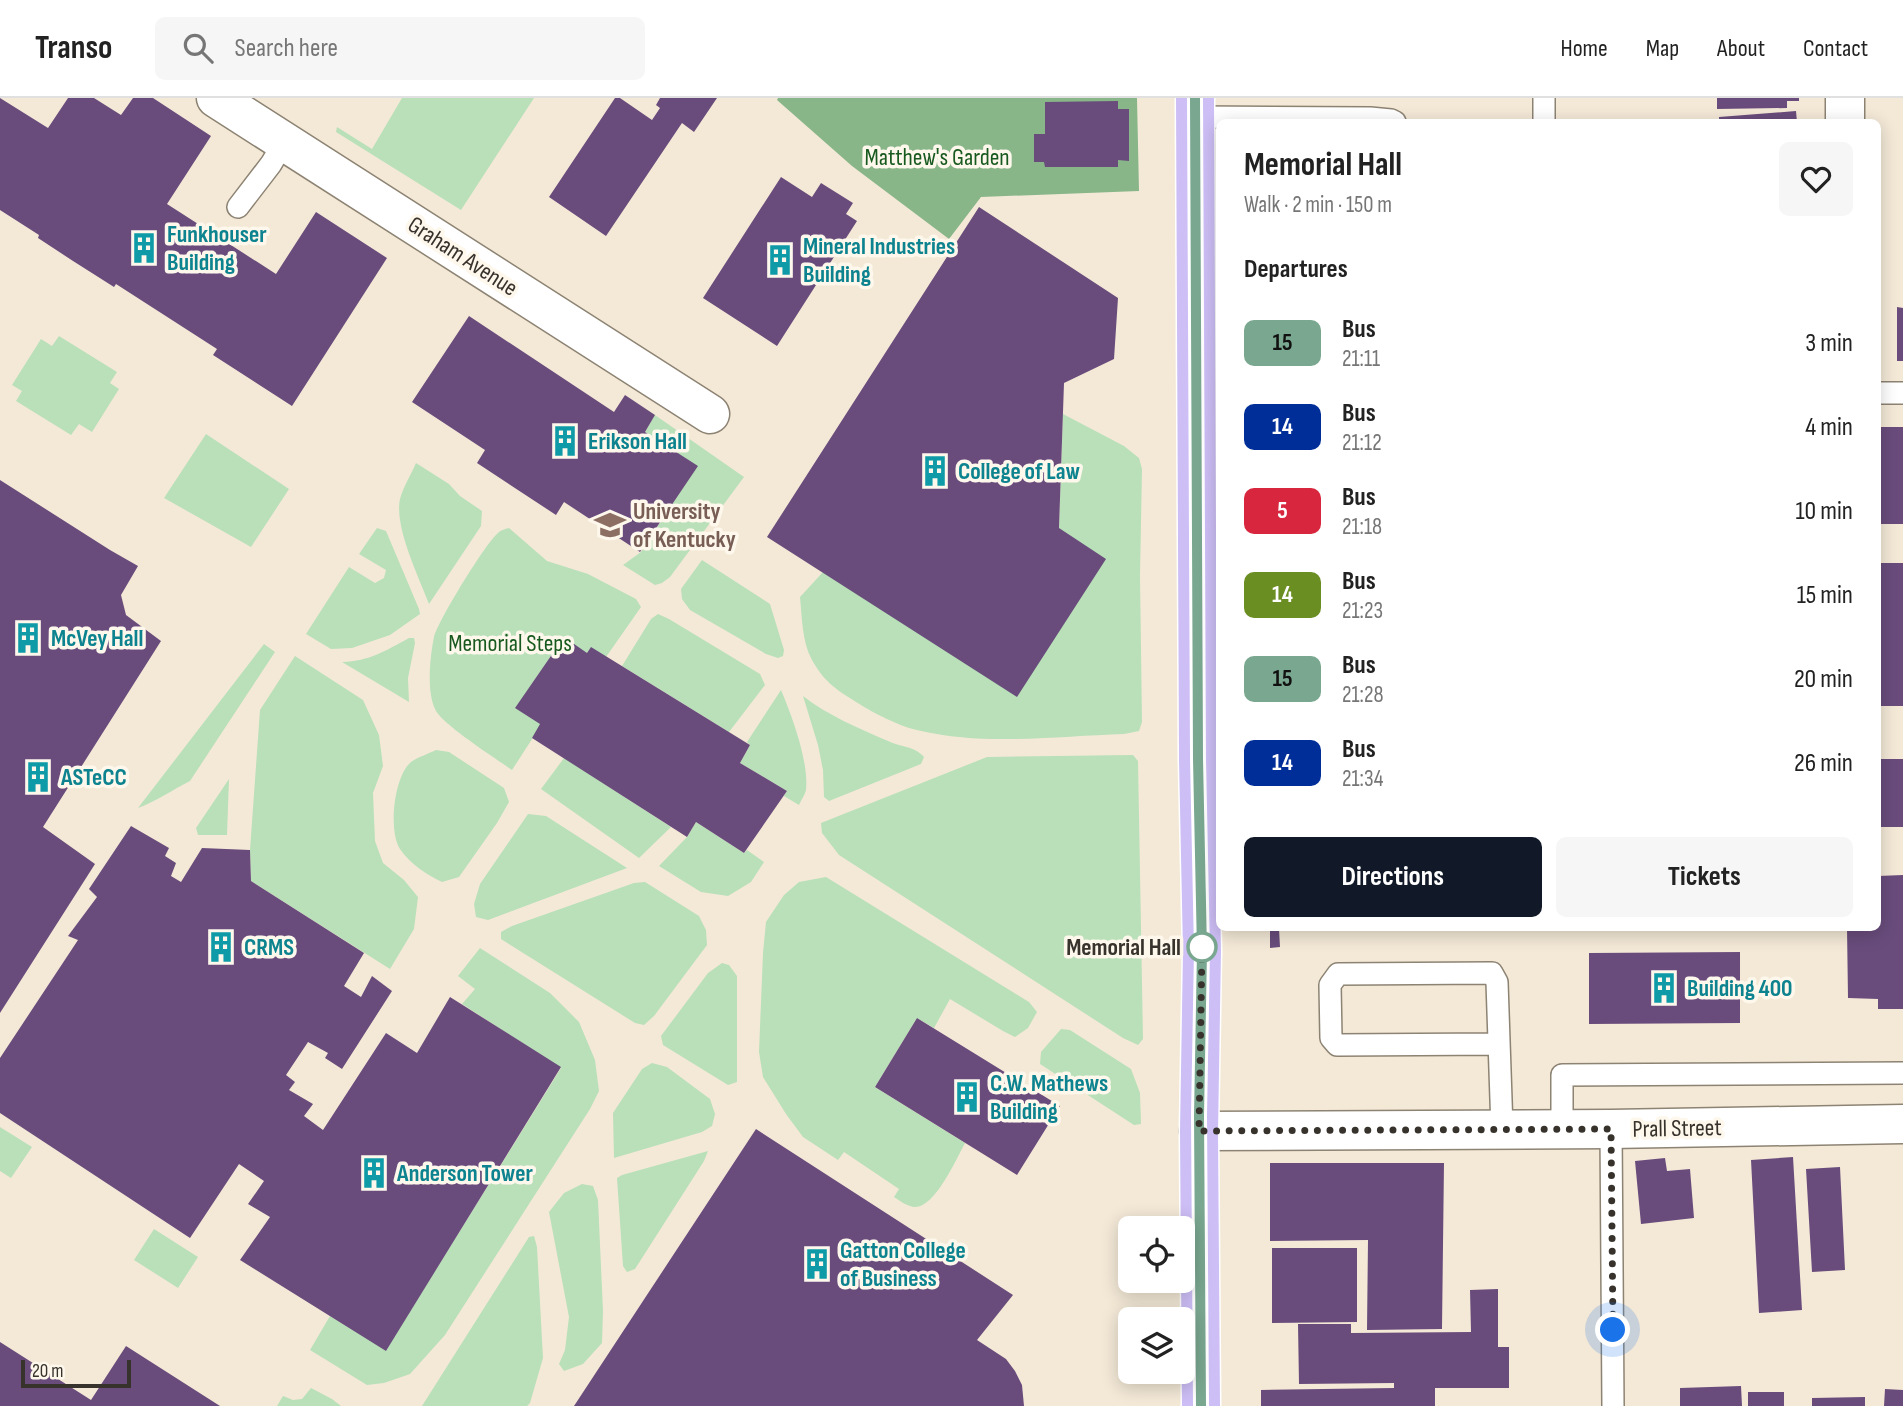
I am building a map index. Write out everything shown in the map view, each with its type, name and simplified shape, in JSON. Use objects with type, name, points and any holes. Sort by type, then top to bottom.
[{"type":"main road","points":[[1195,108],[1208,197],[1209,477],[1198,759],[1202,951],[1199,1131],[1201,1406]]},
{"type":"street","name":"Graham Avenue","points":[[216,98],[710,414]]},
{"type":"street","points":[[1845,98],[1845,119]]},
{"type":"street","name":"Prall Street","points":[[1199,1131],[1903,1124]]},
{"type":"lane","points":[[1544,98],[1544,119]]},
{"type":"lane","points":[[1195,108],[1380,119]]},
{"type":"lane","points":[[238,207],[284,142]]},
{"type":"lane","points":[[1881,393],[1903,393]]},
{"type":"lane","points":[[1499,1044],[1337,1045],[1331,1038],[1330,985],[1338,974],[1492,973],[1497,982],[1502,1129]]},
{"type":"lane","points":[[1562,1128],[1562,1075],[1903,1073]]},
{"type":"lane","points":[[1611,1129],[1614,1406]]},
{"type":"green space","points":[[402,98],[534,98],[461,210],[336,132],[337,127],[372,149]]},
{"type":"green space","name":"Matthew's Garden","points":[[1137,98],[1139,191],[981,197],[949,239],[852,166],[777,100]]},
{"type":"green space","points":[[59,336],[117,372],[110,383],[119,389],[92,432],[79,424],[71,435],[16,401],[22,391],[12,385],[41,339],[52,346]]},
{"type":"green space","points":[[1063,414],[1124,446],[1139,458],[1142,469],[1142,722],[1139,731],[1022,739],[945,736],[895,723],[835,688],[825,679],[809,653],[803,629],[800,597],[823,572],[1059,528]]},
{"type":"green space","points":[[655,415],[744,477],[670,577],[655,585],[623,565],[641,552],[697,466],[645,432]]},
{"type":"green space","points":[[206,434],[289,489],[251,547],[164,498]]},
{"type":"green space","points":[[416,463],[449,484],[460,496],[482,511],[481,526],[429,604],[408,552],[399,510],[401,494]]},
{"type":"green space","points":[[377,528],[386,531],[420,614],[390,635],[352,648],[331,649],[306,634],[349,567],[375,583],[384,578],[386,570],[359,554]]},
{"type":"green space","name":"Memorial Steps","points":[[509,528],[547,561],[588,574],[636,599],[641,607],[606,657],[591,648],[512,770],[441,717],[433,703],[430,675],[431,654],[437,628],[484,550],[499,532]]},
{"type":"green space","points":[[702,560],[770,604],[784,650],[783,656],[778,658],[766,654],[690,610],[682,599],[681,589]]},
{"type":"green space","points":[[658,614],[760,674],[765,685],[729,732],[622,666],[651,619]]},
{"type":"green space","points":[[414,638],[415,643],[408,678],[409,702],[342,662],[369,657]]},
{"type":"green space","points":[[264,644],[275,652],[190,781],[138,808]]},
{"type":"green space","points":[[295,656],[363,700],[379,735],[383,766],[373,793],[375,841],[383,863],[404,880],[418,897],[414,929],[390,969],[251,881],[250,850],[260,710]]},
{"type":"green space","points":[[781,690],[795,726],[805,766],[806,790],[799,805],[784,796],[787,791],[740,763],[750,745],[747,742]]},
{"type":"green space","points":[[803,696],[844,721],[916,751],[924,757],[921,764],[829,801],[824,797],[823,770],[818,745]]},
{"type":"green space","points":[[436,750],[449,752],[504,788],[509,802],[459,877],[442,882],[409,860],[396,841],[394,830],[397,791],[405,769],[414,760]]},
{"type":"green space","points":[[1133,755],[1138,761],[1143,1039],[1138,1045],[1123,1038],[839,855],[822,833],[821,823],[987,757]]},
{"type":"green space","points":[[564,758],[671,827],[639,858],[541,789]]},
{"type":"green space","points":[[229,779],[227,835],[198,835],[196,828]]},
{"type":"green space","points":[[528,814],[546,816],[627,868],[488,920],[476,917],[474,904],[480,884]]},
{"type":"green space","points":[[696,822],[744,853],[747,850],[764,862],[751,882],[728,896],[701,892],[659,866],[687,837]]},
{"type":"green space","points":[[826,877],[1029,1002],[1037,1012],[1028,1028],[1015,1037],[950,999],[934,1028],[917,1018],[875,1087],[965,1143],[944,1182],[922,1206],[914,1207],[894,1197],[899,1189],[844,1152],[838,1160],[803,1137],[763,1077],[759,1052],[766,922],[784,895],[799,882]]},
{"type":"green space","points":[[645,882],[699,916],[706,930],[707,945],[654,1016],[644,1025],[635,1023],[501,939],[501,932],[512,926],[634,883]]},
{"type":"green space","points":[[480,948],[550,993],[579,1022],[595,1060],[599,1091],[445,1335],[410,1374],[384,1383],[367,1385],[310,1350],[330,1316],[386,1350],[561,1068],[462,1004],[475,989],[458,976]]},
{"type":"green space","points":[[722,963],[729,965],[737,976],[737,1082],[728,1085],[663,1045],[661,1036],[708,973]]},
{"type":"green space","points":[[1061,1029],[1070,1030],[1131,1069],[1140,1093],[1141,1124],[1134,1125],[1040,1064],[1041,1052]]},
{"type":"green space","points":[[652,1063],[667,1067],[710,1099],[715,1114],[712,1126],[702,1132],[614,1158],[613,1113],[642,1069]]},
{"type":"green space","points":[[0,1127],[32,1147],[11,1178],[0,1171]]},
{"type":"green space","points":[[708,1151],[635,1269],[627,1272],[623,1266],[617,1178]]},
{"type":"green space","points":[[582,1184],[593,1186],[598,1200],[602,1343],[583,1364],[564,1371],[559,1364],[565,1350],[569,1317],[549,1212],[564,1193]]},
{"type":"green space","points":[[154,1229],[198,1257],[178,1288],[134,1260]]},
{"type":"green space","points":[[534,1236],[537,1247],[543,1358],[530,1403],[527,1406],[422,1406],[529,1237]]},
{"type":"green space","points":[[311,1388],[341,1406],[277,1406],[283,1396],[293,1400],[302,1399]]},
{"type":"building","name":"Funkhouser Building","points":[[0,98],[48,128],[68,98],[94,98],[121,115],[133,98],[153,98],[211,136],[167,204],[276,274],[316,212],[387,258],[292,406],[213,355],[217,349],[116,284],[114,287],[73,261],[0,210]]},
{"type":"building","points":[[615,98],[620,98],[652,120],[660,108],[656,105],[660,98],[717,98],[694,132],[682,123],[606,236],[549,197]]},
{"type":"building","points":[[1717,98],[1799,98],[1799,101],[1787,101],[1787,108],[1717,109]]},
{"type":"building","points":[[1118,101],[1118,109],[1129,109],[1129,161],[1118,160],[1118,167],[1045,167],[1044,162],[1034,162],[1034,134],[1045,134],[1045,102]]},
{"type":"building","points":[[1796,111],[1797,119],[1719,119]]},
{"type":"building","name":"Mineral Industries Building","points":[[781,177],[812,197],[821,183],[853,203],[846,214],[857,221],[777,346],[703,298]]},
{"type":"building","name":"College of Law","points":[[979,207],[1118,298],[1114,359],[1064,383],[1059,528],[1106,559],[1017,697],[767,537]]},
{"type":"building","points":[[1897,307],[1903,308],[1903,361],[1897,361]]},
{"type":"building","name":"Erikson Hall","points":[[469,316],[614,412],[625,395],[655,415],[645,432],[698,466],[640,552],[564,502],[556,515],[477,463],[485,450],[412,402]]},
{"type":"building","points":[[1881,427],[1903,427],[1903,524],[1881,524]]},
{"type":"building","name":"ASTeCC","points":[[0,480],[138,566],[121,595],[126,615],[161,641],[43,827],[95,864],[0,1013]]},
{"type":"building","points":[[1881,563],[1903,563],[1903,706],[1881,706]]},
{"type":"building","points":[[564,637],[587,653],[591,647],[750,745],[740,763],[787,791],[744,853],[696,822],[687,837],[532,738],[540,724],[515,708]]},
{"type":"building","points":[[1881,759],[1903,759],[1903,827],[1881,827]]},
{"type":"building","points":[[131,826],[169,848],[165,856],[176,863],[171,876],[181,882],[202,848],[250,850],[251,881],[364,953],[344,986],[361,997],[372,976],[392,991],[342,1069],[325,1058],[328,1053],[308,1042],[286,1075],[295,1082],[289,1090],[313,1104],[304,1116],[323,1130],[386,1033],[417,1053],[450,997],[561,1067],[386,1351],[240,1260],[270,1217],[248,1204],[264,1181],[239,1164],[190,1238],[0,1113],[0,1058],[78,940],[68,936],[97,897],[89,889]]},
{"type":"building","points":[[1903,875],[1903,1009],[1878,1009],[1878,999],[1848,998],[1847,931],[1881,931],[1881,876]]},
{"type":"building","points":[[1270,931],[1279,931],[1280,947],[1270,948]]},
{"type":"building","name":"Building 400","points":[[1740,952],[1740,1023],[1589,1024],[1589,953]]},
{"type":"building","name":"C.W. Mathews Building","points":[[917,1018],[1060,1106],[1017,1175],[875,1087]]},
{"type":"building","name":"Gatton College of Business","points":[[756,1129],[1013,1295],[977,1340],[1006,1359],[1015,1371],[1022,1385],[1024,1406],[574,1406]]},
{"type":"building","points":[[1793,1157],[1802,1310],[1759,1313],[1751,1160]]},
{"type":"building","points":[[1665,1158],[1667,1171],[1690,1169],[1694,1218],[1641,1224],[1635,1161]]},
{"type":"building","points":[[1270,1163],[1444,1163],[1442,1329],[1367,1330],[1368,1240],[1270,1241]]},
{"type":"building","points":[[1840,1167],[1845,1270],[1812,1272],[1806,1169]]},
{"type":"building","points":[[1272,1248],[1357,1248],[1357,1322],[1272,1323]]},
{"type":"building","points":[[1498,1289],[1498,1347],[1509,1347],[1509,1388],[1435,1388],[1435,1406],[1261,1406],[1261,1390],[1394,1388],[1394,1383],[1299,1384],[1298,1324],[1351,1324],[1351,1333],[1471,1332],[1470,1290]]},
{"type":"building","points":[[0,1342],[91,1400],[126,1346],[220,1406],[0,1406]]},
{"type":"building","points":[[1741,1386],[1742,1406],[1680,1406],[1680,1388]]},
{"type":"building","points":[[1885,1389],[1903,1390],[1903,1406],[1884,1406]]},
{"type":"building","points":[[1748,1392],[1784,1392],[1784,1406],[1748,1406]]},
{"type":"building","points":[[1865,1397],[1865,1406],[1812,1406],[1812,1398]]},
{"type":"bus line","name":"15","points":[[1195,98],[1198,759],[1202,951],[1199,1116],[1201,1406]]},
{"type":"place","name":"Funkhouser Building","points":[[144,248]]},
{"type":"place","name":"Mineral Industries Building","points":[[780,260]]},
{"type":"place","name":"Erikson Hall","points":[[565,441]]},
{"type":"place","name":"College of Law","points":[[935,471]]},
{"type":"place","name":"University of Kentucky","points":[[610,525]]},
{"type":"place","name":"McVey Hall","points":[[28,638]]},
{"type":"place","name":"ASTeCC","points":[[38,777]]},
{"type":"place","name":"CRMS","points":[[221,947]]},
{"type":"place","name":"Memorial Hall","points":[[1202,947]]},
{"type":"place","name":"Building 400","points":[[1664,988]]},
{"type":"place","name":"C.W. Mathews Building","points":[[967,1097]]},
{"type":"place","name":"Anderson Tower","points":[[374,1173]]},
{"type":"place","name":"Gatton College of Business","points":[[817,1264]]},
{"type":"route","points":[[1202,947],[1199,1131],[1611,1129],[1613,1330]]}]
